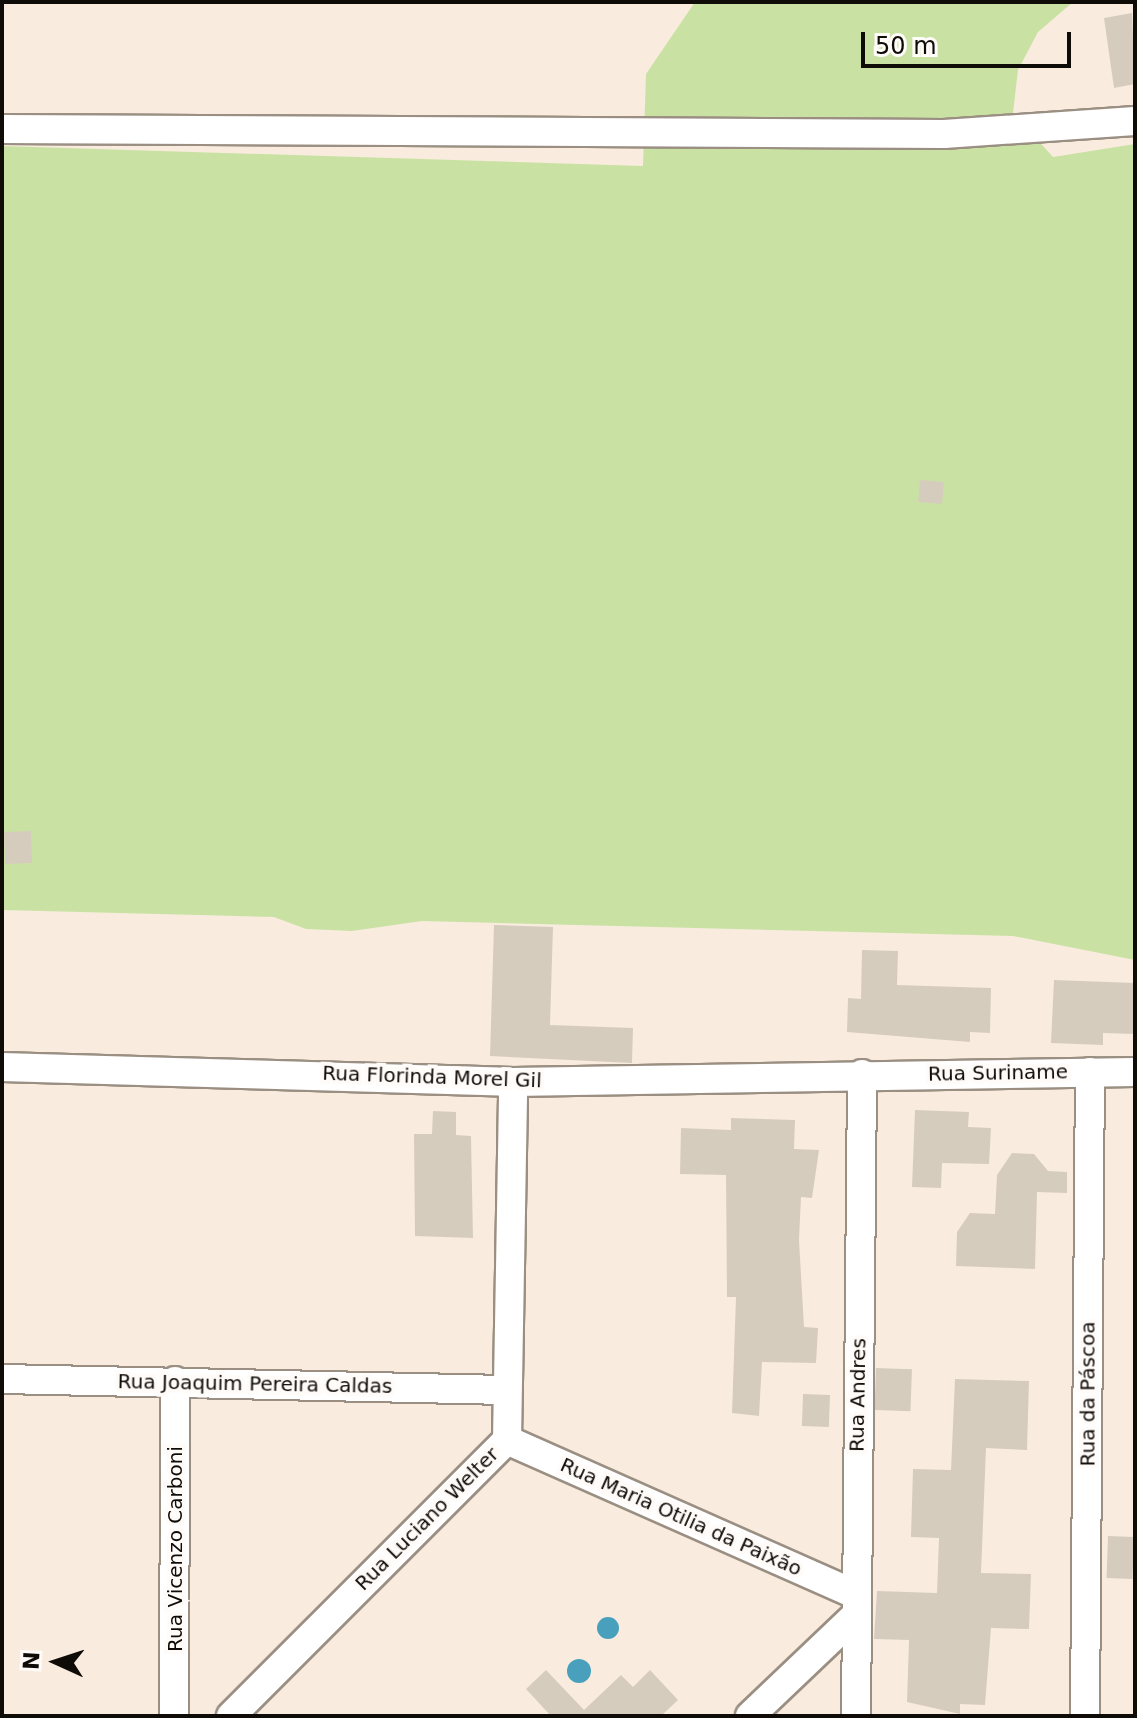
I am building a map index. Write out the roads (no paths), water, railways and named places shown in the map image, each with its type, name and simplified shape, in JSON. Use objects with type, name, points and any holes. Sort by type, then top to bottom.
[{"type":"street","points":[[2,129],[944,134],[1135,121]]},
{"type":"street","name":"Rua Florinda Morel Gil","points":[[2,1067],[513,1082],[862,1074]]},
{"type":"street","name":"Rua da Páscoa","points":[[1085,1716],[1090,1072]]},
{"type":"street","name":"Rua Suriname","points":[[862,1074],[1135,1072]]},
{"type":"street","name":"Rua Andres","points":[[856,1716],[862,1074]]},
{"type":"street","name":"Rua Luciano Welter","points":[[231,1716],[507,1440],[513,1082]]},
{"type":"street","name":"Rua Joaquim Pereira Caldas","points":[[2,1379],[507,1390]]},
{"type":"street","name":"Rua Vicenzo Carboni","points":[[174,1716],[175,1381]]},
{"type":"street","name":"Rua Maria Otilia da Paixão","points":[[507,1440],[856,1604]]},
{"type":"street","points":[[750,1716],[856,1604]]},
{"type":"water","points":[[604,1617],[612,1617],[619,1628],[612,1639],[604,1639],[597,1632],[597,1624]]},
{"type":"water","points":[[579,1659],[588,1662],[591,1671],[588,1680],[579,1683],[570,1680],[567,1671],[570,1662]]}]
